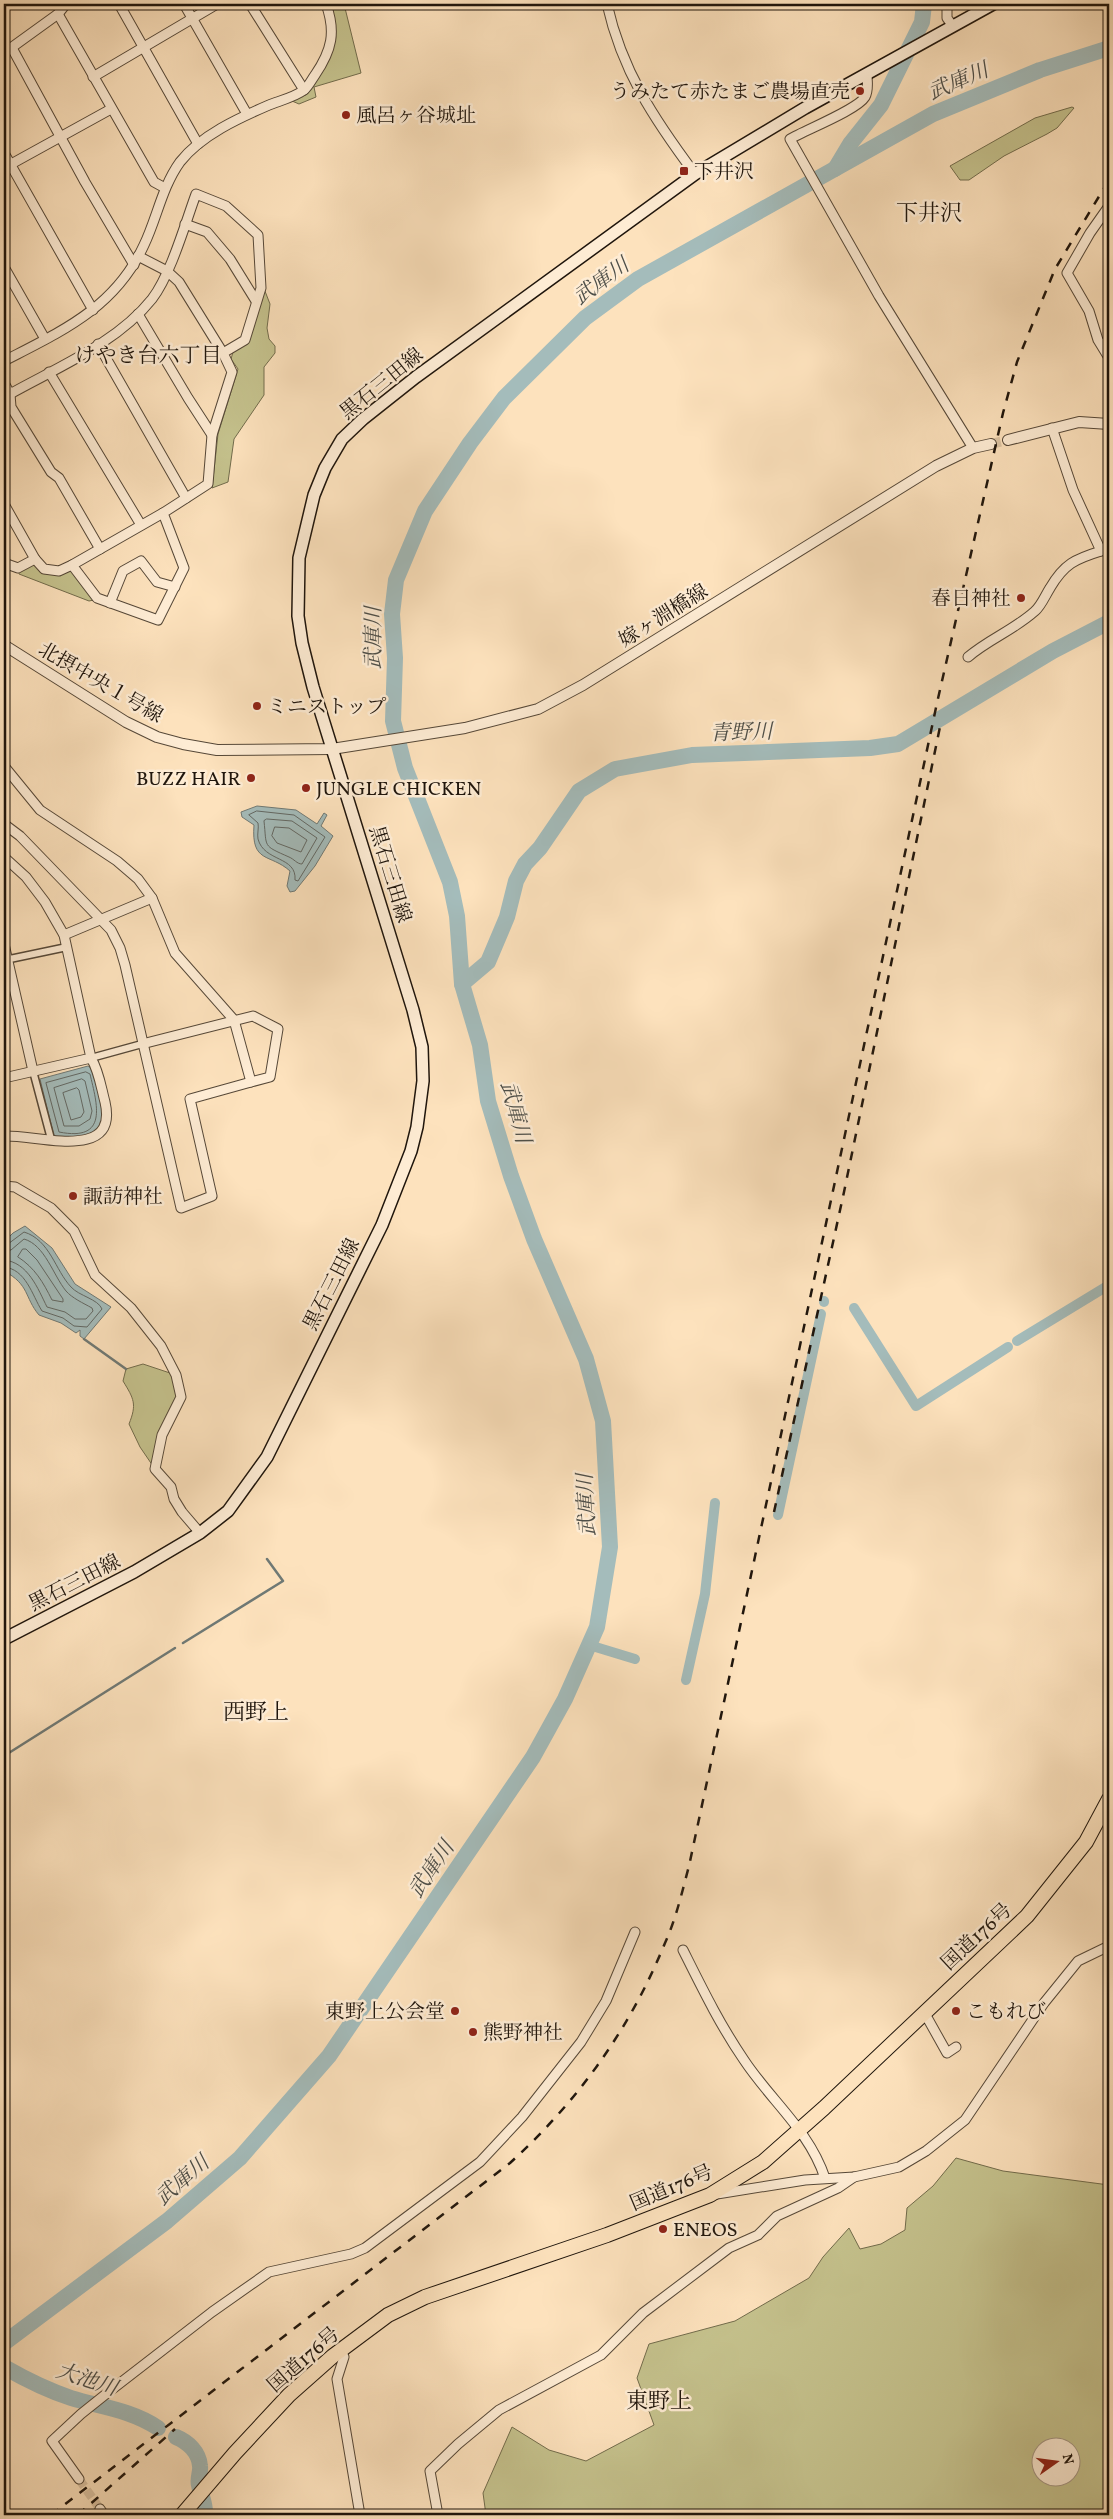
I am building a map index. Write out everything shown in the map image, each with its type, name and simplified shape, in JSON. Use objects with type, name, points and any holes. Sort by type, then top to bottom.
[{"type":"highway","name":"国道176号","points":[[182,2515],[235,2453],[289,2395],[341,2350],[388,2315],[425,2297],[607,2235],[710,2195],[763,2162],[1027,1916],[1086,1842],[1109,1799]]},
{"type":"main road","name":"黒石三田線","points":[[4,1639],[134,1572],[200,1533],[228,1511],[267,1457],[382,1225],[411,1151],[418,1127],[423,1081],[422,1047],[413,1010],[332,749],[302,643],[297,587],[299,558],[314,495],[325,468],[342,439],[362,419],[416,376],[695,174],[887,61],[993,4]]},
{"type":"street","points":[[66,4],[58,14],[8,50],[61,136],[134,265]]},
{"type":"street","points":[[119,4],[198,144]]},
{"type":"street","points":[[184,4],[247,114]]},
{"type":"street","points":[[93,77],[217,4]]},
{"type":"street","points":[[250,4],[304,90]]},
{"type":"street","points":[[4,361],[93,310],[114,292],[134,265],[165,188],[180,162],[198,144],[247,114],[304,90],[329,52],[331,20],[326,4]]},
{"type":"street","points":[[607,4],[634,84],[695,174]]},
{"type":"street","points":[[947,4],[947,18],[952,26]]},
{"type":"street","points":[[58,14],[110,109],[154,182],[165,188]]},
{"type":"street","points":[[867,74],[868,90],[864,99],[790,139],[880,296],[973,448]]},
{"type":"street","points":[[7,166],[110,109]]},
{"type":"street","points":[[4,153],[7,166],[93,310]]},
{"type":"street","points":[[10,394],[120,331],[153,298],[167,271],[196,194],[226,206],[258,235],[261,288],[245,340],[223,353]]},
{"type":"street","points":[[1108,354],[1098,340],[1089,311],[1067,273],[1090,232],[1109,206]]},
{"type":"street","points":[[185,224],[207,232],[230,259],[256,301]]},
{"type":"street","points":[[4,504],[35,559],[44,569],[59,571],[163,513],[208,484],[212,435],[232,372],[223,353],[180,282],[167,271],[138,256]]},
{"type":"street","points":[[4,267],[45,339]]},
{"type":"street","points":[[138,314],[212,435]]},
{"type":"street","points":[[98,344],[186,498]]},
{"type":"street","points":[[49,372],[141,525]]},
{"type":"street","points":[[4,383],[10,394],[11,407],[51,472],[59,478],[100,549]]},
{"type":"street","points":[[1008,440],[1086,420],[1109,424]]},
{"type":"street","points":[[968,657],[985,642],[1010,631],[1037,610],[1063,570],[1076,558],[1105,550],[1073,490],[1052,428]]},
{"type":"street","name":"嫁ヶ淵橋線","points":[[346,746],[465,728],[538,709],[583,685],[936,466],[973,448],[991,444]]},
{"type":"street","points":[[72,565],[97,598],[158,620],[184,568],[163,513]]},
{"type":"street","points":[[4,563],[18,568],[35,559]]},
{"type":"street","points":[[110,603],[123,571],[141,561],[157,582],[175,587]]},
{"type":"street","name":"北摂中央１号線","points":[[4,645],[126,722],[157,737],[182,744],[217,750],[332,749],[346,746]]},
{"type":"street","points":[[4,766],[40,810],[117,861],[138,879],[152,898],[175,953],[234,1020],[251,1082]]},
{"type":"street","points":[[4,824],[20,836],[102,919],[120,948],[142,1044],[181,1208],[212,1196],[190,1099],[270,1077],[278,1030],[253,1016],[234,1020],[142,1044],[91,1058],[4,1078]]},
{"type":"street","points":[[4,857],[26,877],[45,902],[64,935],[91,1058],[97,1068],[107,1116],[104,1125],[92,1138],[73,1143],[50,1139],[4,1136]]},
{"type":"street","points":[[64,935],[152,898]]},
{"type":"street","points":[[4,944],[6,960],[50,1139]]},
{"type":"street","points":[[6,960],[67,947]]},
{"type":"street","points":[[4,1186],[14,1187],[51,1208],[62,1218],[74,1231],[95,1274],[131,1308],[161,1346],[176,1375],[181,1397],[162,1435],[155,1469],[171,1487],[174,1499],[182,1512],[200,1533]]},
{"type":"street","points":[[79,2480],[52,2442],[81,2414],[106,2394],[212,2312],[269,2272],[351,2254],[364,2248],[480,2162],[522,2117],[581,2042],[606,2001],[635,1932]]},
{"type":"street","points":[[710,2195],[825,2178],[854,2178],[899,2167],[926,2151],[965,2120],[1044,2003],[1078,1961],[1109,1946]]},
{"type":"street","points":[[683,1950],[712,2009],[745,2061],[800,2129],[819,2161],[825,2178]]},
{"type":"street","points":[[924,2012],[947,2053],[956,2047]]},
{"type":"street","points":[[438,2515],[430,2471],[483,2423],[500,2410],[601,2355],[643,2313],[729,2248],[758,2235],[777,2216],[838,2188],[854,2178]]},
{"type":"street","points":[[341,2350],[344,2357],[337,2379],[360,2515]]},
{"type":"shaded area","points":[[326,4],[344,4],[361,73],[314,87],[316,97],[299,104],[285,98],[304,91],[329,53]]},
{"type":"shaded area","points":[[1074,108],[1057,128],[1004,156],[969,180],[960,180],[950,166],[1035,118]]},
{"type":"shaded area","points":[[263,286],[270,304],[267,328],[269,339],[275,346],[275,353],[264,367],[264,395],[234,439],[228,482],[212,488],[218,434],[238,369],[231,359],[233,352],[249,342]]},
{"type":"shaded area","points":[[33,562],[42,571],[71,568],[94,600],[89,601],[19,574],[19,570]]},
{"type":"shaded area","points":[[143,1364],[176,1375],[181,1397],[162,1435],[155,1469],[140,1447],[129,1424],[134,1406],[130,1392],[123,1381],[126,1369]]},
{"type":"shaded area","points":[[956,2158],[1003,2171],[1109,2185],[1109,2515],[486,2515],[483,2493],[512,2427],[549,2450],[586,2461],[654,2425],[637,2378],[649,2344],[735,2321],[809,2278],[823,2257],[849,2228],[860,2249],[881,2244],[905,2230],[907,2208],[933,2186]]},
{"type":"water","points":[[257,806],[296,810],[317,824],[324,813],[327,815],[321,826],[333,836],[315,866],[295,891],[290,892],[287,886],[290,871],[259,852],[254,837],[254,825],[242,817],[241,812]]},
{"type":"water","points":[[88,1066],[94,1070],[101,1096],[103,1107],[102,1121],[93,1132],[86,1135],[70,1138],[54,1136],[40,1079]]},
{"type":"water","points":[[25,1226],[52,1248],[75,1284],[111,1307],[84,1339],[80,1336],[80,1330],[76,1333],[61,1323],[39,1315],[23,1286],[4,1271],[4,1242],[13,1233]]},
{"type":"waterway","points":[[835,169],[850,144],[881,105],[922,22],[924,4]]},
{"type":"waterway","name":"武庫川","points":[[4,2343],[167,2221],[240,2158],[329,2056],[533,1757],[565,1699],[597,1627],[610,1547],[603,1421],[586,1359],[534,1239],[511,1176],[488,1101],[480,1045],[462,984],[457,916],[450,882],[405,768],[393,721],[395,658],[392,614],[396,580],[425,511],[470,443],[504,398],[585,318],[638,279],[933,114],[1040,70],[1109,48]]},
{"type":"waterway","name":"青野川","points":[[462,984],[488,962],[507,917],[516,881],[525,864],[540,848],[579,791],[615,769],[692,755],[870,748],[898,744],[1053,651],[1109,622]]},
{"type":"waterway","points":[[1017,1341],[1109,1285]]},
{"type":"waterway","points":[[854,1308],[916,1406],[1008,1347]]},
{"type":"waterway","points":[[778,1515],[821,1314]]},
{"type":"waterway","points":[[84,1339],[126,1369]]},
{"type":"waterway","points":[[686,1680],[705,1594],[715,1503]]},
{"type":"waterway","points":[[183,1643],[283,1581],[267,1559]]},
{"type":"waterway","points":[[589,1645],[635,1659]]},
{"type":"waterway","points":[[4,1756],[175,1648]]},
{"type":"waterway","name":"大池川","points":[[4,2367],[53,2391],[71,2398],[127,2413],[158,2428]]},
{"type":"waterway","name":"大池川","points":[[176,2437],[189,2445],[198,2456],[200,2468],[199,2483],[205,2515]]},
{"type":"tunnel","points":[[991,444],[1008,440]]},
{"type":"tunnel","points":[[79,2479],[100,2509]]},
{"type":"railway","points":[[51,2515],[510,2163],[558,2115],[580,2089],[619,2034],[651,1975],[669,1934],[689,1866],[937,703],[1003,413],[1017,362],[1055,269],[1109,180]]},
{"type":"railway","points":[[774,1512],[844,1192],[941,722]]},
{"type":"railway","points":[[78,2515],[175,2429]]},
{"type":"place","name":"うみたて赤たまご農場直売","points":[[860,91]]},
{"type":"place","name":"風呂ヶ谷城址","points":[[346,115]]},
{"type":"place","name":"下井沢","points":[[684,171]]},
{"type":"place","name":"春日神社","points":[[1021,598]]},
{"type":"place","name":"ミニストップ","points":[[257,706]]},
{"type":"place","name":"BUZZ HAIR","points":[[251,778]]},
{"type":"place","name":"JUNGLE CHICKEN","points":[[306,788]]},
{"type":"place","name":"諏訪神社","points":[[73,1196]]},
{"type":"place","name":"東野上公会堂","points":[[455,2011]]},
{"type":"place","name":"こもれび","points":[[956,2011]]},
{"type":"place","name":"熊野神社","points":[[473,2032]]},
{"type":"place","name":"ENEOS","points":[[663,2229]]},
{"type":"district","name":"下井沢","points":[[929,212]]},
{"type":"district","name":"けやき台六丁目","points":[[148,355]]},
{"type":"district","name":"西野上","points":[[256,1711]]},
{"type":"district","name":"東野上","points":[[659,2400]]}]
